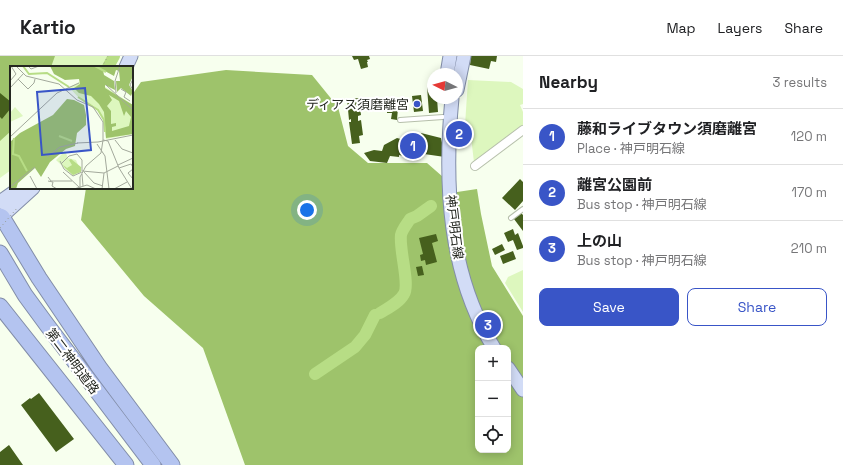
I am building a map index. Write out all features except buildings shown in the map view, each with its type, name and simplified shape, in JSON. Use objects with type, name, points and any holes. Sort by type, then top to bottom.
[{"type":"highway","points":[[0,216],[39,278],[99,367],[172,465]]},
{"type":"highway","name":"第二神明道路","points":[[0,253],[42,319],[153,465]]},
{"type":"highway","name":"第二神明道路","points":[[0,274],[55,353],[140,465]]},
{"type":"highway","points":[[0,306],[126,465]]},
{"type":"main road","points":[[117,66],[122,56]]},
{"type":"main road","points":[[126,66],[131,56]]},
{"type":"main road","points":[[448,68],[450,56]]},
{"type":"main road","points":[[456,68],[457,56]]},
{"type":"main road","points":[[462,68],[464,56]]},
{"type":"main road","points":[[449,104],[443,117],[449,163]]},
{"type":"main road","name":"神戸明石線","points":[[451,104],[449,163],[451,212],[456,253],[473,309],[492,345]]},
{"type":"main road","points":[[0,216],[19,189]]},
{"type":"main road","points":[[0,216],[32,189]]},
{"type":"main road","points":[[511,372],[523,390]]},
{"type":"street","points":[[475,166],[523,130]]},
{"type":"lane","points":[[400,120],[443,117]]},
{"type":"lane","points":[[511,218],[523,209]]},
{"type":"path","points":[[103,66],[108,56]]},
{"type":"path","points":[[0,216],[18,207]]},
{"type":"green space","points":[[0,56],[115,56],[110,66],[10,66],[10,171],[0,178]]},
{"type":"green space","points":[[0,56],[55,56],[51,66],[10,66],[10,132],[0,141]]},
{"type":"green space","points":[[226,70],[312,75],[338,107],[348,146],[368,163],[427,163],[443,177],[444,194],[477,189],[492,266],[523,316],[523,465],[245,465],[203,348],[144,296],[81,220],[86,189],[133,189],[133,94],[141,82]]},
{"type":"green space","points":[[468,80],[511,82],[523,89],[523,104],[520,105],[523,112],[523,127],[474,162],[470,129],[465,125]]},
{"type":"green space","points":[[523,270],[523,312],[505,283],[508,277]]},
{"type":"waterway","points":[[109,66],[114,56]]},
{"type":"waterway","points":[[380,313],[399,300],[406,289],[401,249],[402,231],[410,219],[431,206]]},
{"type":"waterway","points":[[315,374],[355,347],[365,335],[375,315]]},
{"type":"place","name":"ディアス須磨離宮","points":[[417,104]]},
{"type":"place","name":"離宮公園前","points":[[459,134]]},
{"type":"place","name":"藤和ライブタウン須磨離宮","points":[[413,146]]},
{"type":"place","name":"上の山","points":[[488,325]]}]
